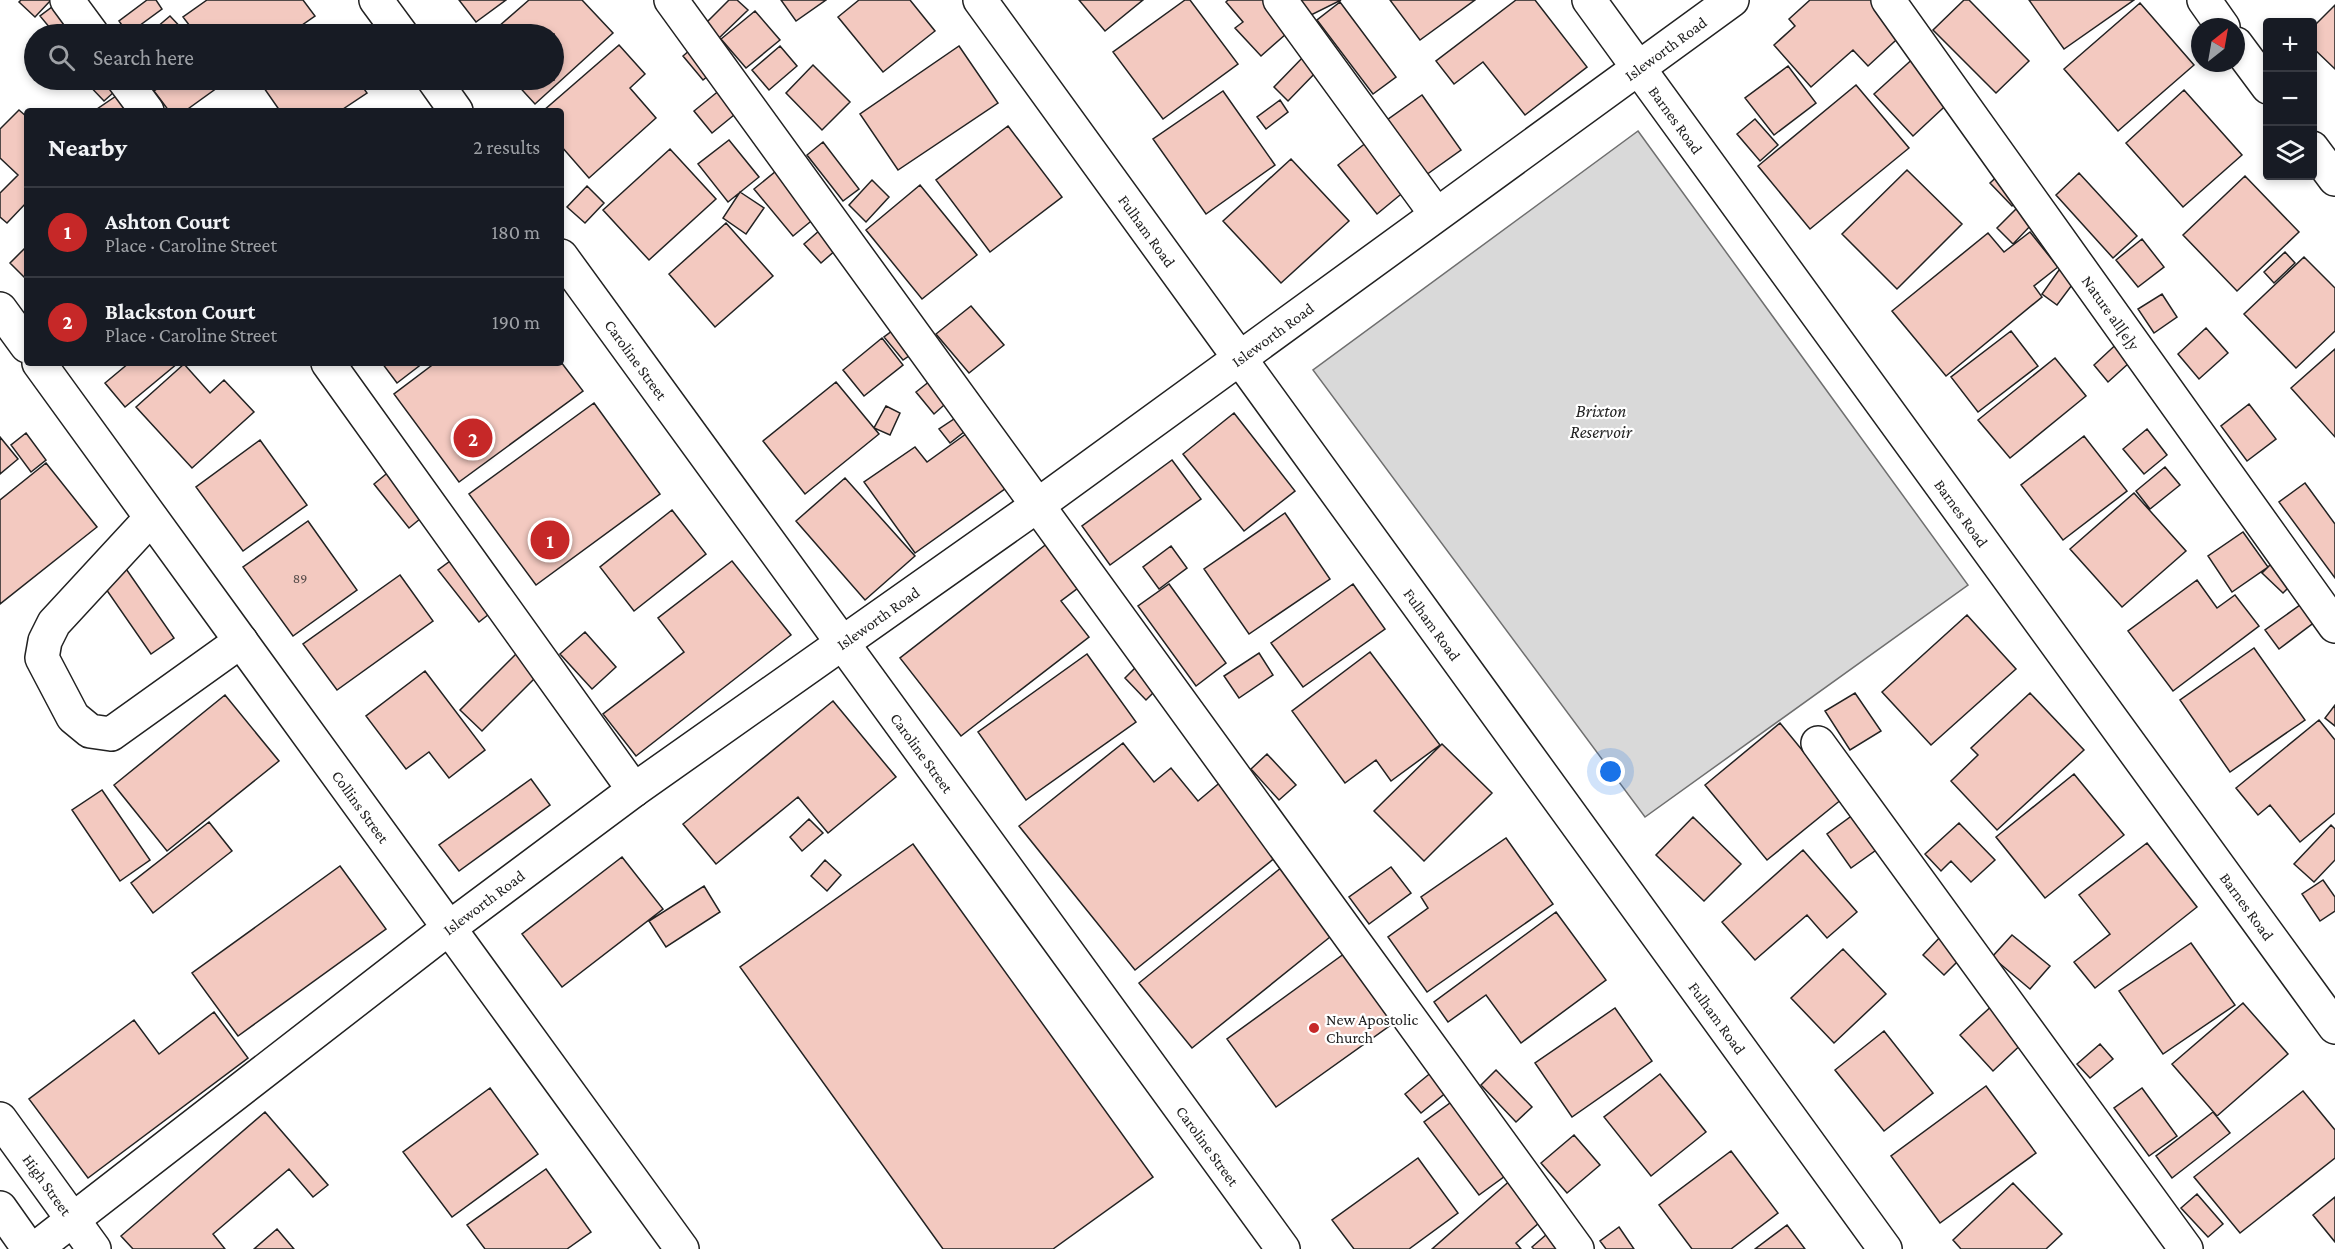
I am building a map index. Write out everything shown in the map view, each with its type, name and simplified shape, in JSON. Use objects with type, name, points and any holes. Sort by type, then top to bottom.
[{"type":"street","points":[[67,0],[85,24]]},
{"type":"street","points":[[376,0],[394,24]]},
{"type":"street","points":[[671,0],[1577,1249]]},
{"type":"street","name":"Fulham Road","points":[[980,0],[1885,1249]]},
{"type":"street","points":[[1280,0],[1436,214]]},
{"type":"street","name":"Barnes Road","points":[[1589,0],[2335,1027]]},
{"type":"street","name":"Isleworth Road","points":[[35,1249],[449,928],[634,790],[1038,505],[1732,0]]},
{"type":"street","name":"Nature all[e]y","points":[[1888,0],[2335,626]]},
{"type":"street","points":[[2204,0],[2217,18]]},
{"type":"street","points":[[2245,56],[2263,80]]},
{"type":"street","points":[[131,90],[145,108]]},
{"type":"street","points":[[441,90],[454,108]]},
{"type":"street","points":[[2317,154],[2335,179]]},
{"type":"street","name":"Caroline Street","points":[[564,260],[1283,1249]]},
{"type":"street","points":[[0,309],[24,342]]},
{"type":"street","name":"Collins Street","points":[[41,366],[682,1249]]},
{"type":"street","points":[[330,366],[634,790]]},
{"type":"street","points":[[151,518],[54,623],[45,641],[42,658],[73,717],[90,731],[111,734],[241,642]]},
{"type":"street","points":[[1818,743],[2186,1249]]},
{"type":"street","name":"High Street","points":[[0,1119],[94,1249]]},
{"type":"street","points":[[0,1208],[29,1249]]},
{"type":"water","name":"Brixton Reservoir","points":[[1638,131],[1968,585],[1645,817],[1313,370]]},
{"type":"building","points":[[21,0],[51,0],[35,17],[19,2]]},
{"type":"building","points":[[147,0],[156,0],[162,9],[142,24],[121,24],[119,21]]},
{"type":"building","points":[[207,0],[303,0],[315,16],[303,24],[188,24],[183,17]]},
{"type":"building","points":[[459,0],[506,0],[476,22]]},
{"type":"building","points":[[529,0],[582,0],[613,33],[564,78],[564,24],[501,24]]},
{"type":"building","points":[[729,0],[737,0],[748,10],[718,39],[704,25]]},
{"type":"building","points":[[781,0],[826,0],[796,21]]},
{"type":"building","points":[[859,0],[910,0],[935,31],[883,72],[838,17]]},
{"type":"building","points":[[1079,0],[1143,0],[1105,31]]},
{"type":"building","points":[[1185,0],[1190,0],[1238,64],[1163,119],[1113,52]]},
{"type":"building","points":[[1228,0],[1270,0],[1294,27],[1261,56],[1235,28],[1243,22],[1226,2]]},
{"type":"building","points":[[1299,0],[1341,0],[1307,17]]},
{"type":"building","points":[[1390,0],[1475,0],[1420,40]]},
{"type":"building","points":[[1516,0],[1535,0],[1587,67],[1525,115],[1483,62],[1454,84],[1436,61]]},
{"type":"building","points":[[1810,0],[1880,0],[1907,30],[1868,66],[1853,50],[1811,87],[1774,45],[1795,26],[1789,19]]},
{"type":"building","points":[[1964,0],[1969,0],[2029,61],[1996,93],[1933,30]]},
{"type":"building","points":[[2029,0],[2134,0],[2064,49]]},
{"type":"building","points":[[60,1],[74,24],[47,24],[40,16]]},
{"type":"building","points":[[1340,2],[1396,77],[1373,94],[1317,20]]},
{"type":"building","points":[[2140,3],[2191,62],[2191,68],[2118,131],[2064,69]]},
{"type":"building","points":[[2335,5],[2335,69],[2317,52],[2317,23]]},
{"type":"building","points":[[755,11],[780,40],[746,68],[721,39]]},
{"type":"building","points":[[170,16],[178,24],[161,24]]},
{"type":"building","points":[[698,43],[719,67],[703,80],[683,56]]},
{"type":"building","points":[[619,45],[645,74],[630,88],[656,118],[589,178],[564,149],[564,108],[546,108]]},
{"type":"building","points":[[780,46],[797,66],[769,90],[752,70]]},
{"type":"building","points":[[959,46],[998,103],[898,170],[860,114]]},
{"type":"building","points":[[1306,54],[1320,68],[1288,101],[1274,87]]},
{"type":"building","points":[[1917,55],[1956,96],[1913,136],[1874,94]]},
{"type":"building","points":[[813,65],[850,102],[822,130],[786,93]]},
{"type":"building","points":[[1788,66],[1816,103],[1774,135],[1745,98]]},
{"type":"building","points":[[726,85],[745,106],[712,133],[694,111]]},
{"type":"building","points":[[1856,85],[1909,148],[1810,229],[1758,166]]},
{"type":"building","points":[[94,90],[116,90],[104,101]]},
{"type":"building","points":[[125,90],[138,108],[98,108]]},
{"type":"building","points":[[214,90],[189,108],[167,108],[154,91]]},
{"type":"building","points":[[265,90],[365,90],[367,93],[344,108],[278,108]]},
{"type":"building","points":[[522,90],[550,90],[535,104]]},
{"type":"building","points":[[2184,90],[2242,155],[2183,207],[2126,143]]},
{"type":"building","points":[[1223,91],[1275,165],[1206,214],[1153,139]]},
{"type":"building","points":[[1422,95],[1461,150],[1426,175],[1387,120]]},
{"type":"building","points":[[1280,100],[1288,112],[1266,129],[1257,117]]},
{"type":"building","points":[[19,110],[24,114],[24,205],[7,223],[0,217],[0,193],[18,175],[0,158],[0,129]]},
{"type":"building","points":[[1755,119],[1778,145],[1760,161],[1737,134]]},
{"type":"building","points":[[1008,126],[1062,197],[990,252],[936,180]]},
{"type":"building","points":[[1372,138],[1411,186],[1377,214],[1338,165]]},
{"type":"building","points":[[729,140],[759,177],[728,202],[698,164]]},
{"type":"building","points":[[823,142],[859,189],[843,201],[807,155]]},
{"type":"building","points":[[670,149],[716,199],[649,260],[603,210]]},
{"type":"building","points":[[1291,159],[1349,221],[1281,283],[1223,221]]},
{"type":"building","points":[[781,167],[821,213],[793,236],[754,189]]},
{"type":"building","points":[[1907,170],[1962,224],[1897,289],[1842,234]]},
{"type":"building","points":[[2003,171],[2025,193],[2012,206],[1990,183]]},
{"type":"building","points":[[2079,173],[2137,236],[2113,258],[2056,195]]},
{"type":"building","points":[[2245,176],[2299,232],[2237,291],[2183,235]]},
{"type":"building","points":[[872,180],[889,197],[866,222],[849,205]]},
{"type":"building","points":[[920,185],[977,255],[922,299],[866,230]]},
{"type":"building","points":[[587,186],[604,203],[585,223],[567,207]]},
{"type":"building","points":[[740,192],[764,208],[746,234],[723,218]]},
{"type":"building","points":[[2018,207],[2034,222],[2013,244],[1997,228]]},
{"type":"building","points":[[726,223],[773,276],[715,327],[669,274]]},
{"type":"building","points":[[828,223],[845,242],[821,263],[804,244]]},
{"type":"building","points":[[2030,232],[2058,267],[2034,286],[2042,297],[1946,376],[1892,311],[1988,233],[2004,252]]},
{"type":"building","points":[[2142,239],[2164,267],[2138,287],[2116,260]]},
{"type":"building","points":[[24,249],[24,277],[10,263]]},
{"type":"building","points":[[2285,252],[2295,263],[2274,283],[2264,272]]},
{"type":"building","points":[[2304,257],[2335,288],[2335,331],[2296,368],[2244,314]]},
{"type":"building","points":[[2059,270],[2075,281],[2057,305],[2042,294]]},
{"type":"building","points":[[2162,294],[2177,317],[2154,333],[2138,309]]},
{"type":"building","points":[[971,306],[1004,345],[969,373],[936,334]]},
{"type":"building","points":[[900,325],[919,349],[903,360],[884,337]]},
{"type":"building","points":[[2206,328],[2228,353],[2199,379],[2178,354]]},
{"type":"building","points":[[2011,331],[2038,366],[1978,412],[1951,377]]},
{"type":"building","points":[[2124,337],[2139,354],[2108,382],[2094,365]]},
{"type":"building","points":[[882,338],[903,365],[864,396],[843,370]]},
{"type":"building","points":[[2335,349],[2335,437],[2291,388]]},
{"type":"building","points":[[2055,358],[2086,396],[2010,458],[1978,420]]},
{"type":"building","points":[[125,366],[174,366],[125,407],[105,383]]},
{"type":"building","points":[[182,366],[186,366],[210,393],[224,380],[254,412],[192,468],[136,407]]},
{"type":"building","points":[[384,366],[419,366],[397,383]]},
{"type":"building","points":[[431,366],[564,366],[583,391],[459,482],[394,394]]},
{"type":"building","points":[[935,377],[952,398],[934,414],[916,392]]},
{"type":"building","points":[[836,382],[879,434],[805,494],[763,441]]},
{"type":"building","points":[[594,403],[660,494],[536,585],[469,494]]},
{"type":"building","points":[[2249,404],[2276,439],[2247,461],[2221,426]]},
{"type":"building","points":[[886,406],[900,413],[890,435],[874,428]]},
{"type":"building","points":[[1234,413],[1295,491],[1244,531],[1183,454]]},
{"type":"building","points":[[960,415],[969,428],[950,443],[939,429]]},
{"type":"building","points":[[977,426],[1016,481],[915,553],[864,482],[915,447],[927,462]]},
{"type":"building","points":[[2147,429],[2167,455],[2144,474],[2123,449]]},
{"type":"building","points":[[26,433],[46,460],[31,472],[11,445]]},
{"type":"building","points":[[2084,436],[2127,491],[2063,540],[2021,485]]},
{"type":"building","points":[[0,437],[18,459],[0,474]]},
{"type":"building","points":[[260,440],[307,505],[243,551],[196,487]]},
{"type":"building","points":[[1172,460],[1201,499],[1110,565],[1082,526]]},
{"type":"building","points":[[46,463],[97,527],[0,604],[0,500]]},
{"type":"building","points":[[2165,467],[2180,485],[2150,509],[2136,491]]},
{"type":"building","points":[[391,470],[426,514],[409,528],[374,484]]},
{"type":"building","points":[[845,478],[915,556],[865,600],[796,521]]},
{"type":"building","points":[[2305,483],[2335,524],[2335,578],[2279,502]]},
{"type":"building","points":[[2134,493],[2186,551],[2122,607],[2070,549]]},
{"type":"building","points":[[672,510],[706,554],[634,611],[600,567]]},
{"type":"building","points":[[1285,513],[1330,579],[1249,634],[1204,569]]},
{"type":"building","points":[[308,521],[357,590],[293,636],[243,567]]},
{"type":"building","points":[[2243,532],[2268,567],[2232,592],[2208,556]]},
{"type":"building","points":[[1053,539],[1086,582],[1061,601],[1089,637],[961,736],[900,658]]},
{"type":"building","points":[[1171,546],[1187,568],[1159,589],[1143,567]]},
{"type":"building","points":[[457,556],[498,607],[479,622],[438,570]]},
{"type":"building","points":[[2276,559],[2297,579],[2283,593],[2262,573]]},
{"type":"building","points":[[732,561],[791,635],[636,756],[603,714],[684,652],[658,618]]},
{"type":"building","points":[[122,563],[174,638],[151,654],[99,579]]},
{"type":"building","points":[[400,575],[433,621],[337,690],[303,644]]},
{"type":"building","points":[[2197,580],[2217,608],[2235,595],[2259,626],[2173,691],[2128,631]]},
{"type":"building","points":[[1169,584],[1226,663],[1196,686],[1138,606]]},
{"type":"building","points":[[1353,584],[1385,629],[1303,687],[1271,643]]},
{"type":"building","points":[[2307,600],[2320,618],[2279,649],[2265,630]]},
{"type":"building","points":[[1967,615],[2016,669],[1931,745],[1882,692]]},
{"type":"building","points":[[585,632],[616,667],[592,689],[560,654]]},
{"type":"building","points":[[2254,648],[2305,720],[2230,772],[2180,700]]},
{"type":"building","points":[[520,650],[542,671],[482,731],[460,710]]},
{"type":"building","points":[[1370,652],[1440,745],[1391,781],[1376,760],[1345,783],[1292,711]]},
{"type":"building","points":[[1259,653],[1273,675],[1239,698],[1224,676]]},
{"type":"building","points":[[1087,654],[1136,722],[1026,800],[978,732]]},
{"type":"building","points":[[1136,667],[1158,688],[1146,700],[1125,678]]},
{"type":"building","points":[[425,671],[485,750],[449,778],[429,752],[406,769],[366,716]]},
{"type":"building","points":[[1855,693],[1881,731],[1850,750],[1825,711]]},
{"type":"building","points":[[2030,693],[2084,750],[1997,830],[1951,781],[1978,755],[1971,748]]},
{"type":"building","points":[[225,695],[279,761],[167,851],[114,785]]},
{"type":"building","points":[[833,701],[896,777],[828,833],[798,797],[716,864],[683,824]]},
{"type":"building","points":[[2335,705],[2335,726],[2325,718]]},
{"type":"building","points":[[2319,720],[2335,740],[2335,813],[2300,842],[2270,805],[2258,815],[2236,788]]},
{"type":"building","points":[[1780,723],[1842,799],[1767,860],[1705,785]]},
{"type":"building","points":[[1123,743],[1154,782],[1171,768],[1198,801],[1223,780],[1281,853],[1135,970],[1019,826]]},
{"type":"building","points":[[1442,744],[1492,793],[1424,861],[1374,811]]},
{"type":"building","points":[[1267,754],[1296,785],[1279,800],[1251,769]]},
{"type":"building","points":[[2074,774],[2124,835],[2045,898],[1996,837]]},
{"type":"building","points":[[531,779],[550,805],[459,871],[439,845]]},
{"type":"building","points":[[102,790],[150,860],[120,881],[72,810]]},
{"type":"building","points":[[1861,809],[1886,843],[1851,868],[1827,834]]},
{"type":"building","points":[[1693,817],[1741,864],[1704,901],[1656,855]]},
{"type":"building","points":[[809,819],[823,833],[802,851],[790,837]]},
{"type":"building","points":[[209,822],[232,851],[153,913],[131,883]]},
{"type":"building","points":[[1959,823],[1995,860],[1971,882],[1951,861],[1941,871],[1925,854]]},
{"type":"building","points":[[2331,825],[2335,829],[2335,860],[2314,882],[2294,864]]},
{"type":"building","points":[[1506,838],[1553,904],[1427,992],[1388,937],[1428,908],[1421,897]]},
{"type":"building","points":[[2147,843],[2197,907],[2095,988],[2074,962],[2110,934],[2079,895]]},
{"type":"building","points":[[913,844],[1153,1177],[1053,1249],[943,1249],[740,967]]},
{"type":"building","points":[[1803,850],[1857,912],[1827,938],[1807,915],[1755,960],[1722,922]]},
{"type":"building","points":[[622,857],[663,909],[562,987],[522,934]]},
{"type":"building","points":[[825,860],[841,875],[827,891],[811,876]]},
{"type":"building","points":[[340,866],[386,929],[238,1036],[192,973]]},
{"type":"building","points":[[1282,867],[1335,933],[1192,1048],[1139,983]]},
{"type":"building","points":[[1391,867],[1411,893],[1369,924],[1349,897]]},
{"type":"building","points":[[2323,880],[2335,897],[2335,911],[2320,921],[2302,894]]},
{"type":"building","points":[[704,886],[720,912],[666,947],[649,921]]},
{"type":"building","points":[[1556,912],[1606,980],[1521,1043],[1486,995],[1448,1022],[1434,1002]]},
{"type":"building","points":[[1943,934],[1965,954],[1944,975],[1923,955]]},
{"type":"building","points":[[2012,935],[2050,966],[2030,989],[1992,957]]},
{"type":"building","points":[[2191,943],[2235,1005],[2163,1054],[2119,991]]},
{"type":"building","name":"New Apostolic Church","points":[[1352,948],[1402,1017],[1276,1107],[1227,1039]]},
{"type":"building","points":[[1843,949],[1886,994],[1834,1043],[1791,998]]},
{"type":"building","points":[[1995,1003],[2028,1038],[1993,1071],[1960,1035]]},
{"type":"building","points":[[2243,1003],[2288,1054],[2217,1116],[2172,1064]]},
{"type":"building","points":[[1615,1008],[1652,1061],[1572,1117],[1535,1063]]},
{"type":"building","points":[[214,1012],[248,1058],[88,1178],[29,1099],[134,1020],[159,1054]]},
{"type":"building","points":[[1884,1031],[1933,1093],[1884,1131],[1835,1070]]},
{"type":"building","points":[[2100,1044],[2113,1059],[2090,1078],[2077,1064]]},
{"type":"building","points":[[1496,1070],[1532,1107],[1516,1122],[1481,1085]]},
{"type":"building","points":[[1433,1071],[1448,1091],[1421,1113],[1405,1094]]},
{"type":"building","points":[[1660,1074],[1706,1132],[1651,1176],[1604,1117]]},
{"type":"building","points":[[1986,1086],[2036,1153],[1940,1223],[1891,1156]]},
{"type":"building","points":[[490,1088],[538,1154],[452,1217],[403,1152]]},
{"type":"building","points":[[2142,1088],[2177,1136],[2149,1156],[2114,1108]]},
{"type":"building","points":[[2303,1091],[2335,1130],[2335,1158],[2240,1233],[2194,1177]]},
{"type":"building","points":[[1461,1095],[1516,1168],[1479,1195],[1424,1122]]},
{"type":"building","points":[[265,1112],[328,1185],[313,1197],[289,1169],[213,1234],[225,1249],[133,1249],[121,1236]]},
{"type":"building","points":[[2213,1112],[2230,1133],[2172,1178],[2156,1156]]},
{"type":"building","points":[[1574,1135],[1600,1165],[1567,1193],[1541,1163]]},
{"type":"building","points":[[1731,1151],[1778,1213],[1731,1249],[1692,1249],[1659,1205]]},
{"type":"building","points":[[1418,1158],[1458,1213],[1409,1249],[1354,1249],[1332,1220]]},
{"type":"building","points":[[546,1169],[591,1232],[567,1249],[485,1249],[467,1225]]},
{"type":"building","points":[[1513,1178],[1547,1216],[1516,1243],[1521,1249],[1432,1249]]},
{"type":"building","points":[[2013,1183],[2062,1234],[2046,1249],[1961,1249],[1953,1240]]},
{"type":"building","points":[[2197,1194],[2223,1224],[2208,1237],[2181,1208]]},
{"type":"building","points":[[2335,1197],[2335,1242],[2313,1215]]},
{"type":"building","points":[[1787,1225],[1805,1249],[1755,1249]]},
{"type":"building","points":[[1619,1227],[1634,1249],[1606,1249],[1600,1241]]},
{"type":"building","points":[[1554,1228],[1563,1249],[1534,1249],[1532,1247]]},
{"type":"building","points":[[277,1229],[294,1249],[254,1249]]},
{"type":"place","name":"Blackston Court","points":[[473,438]]},
{"type":"place","name":"Ashton Court","points":[[550,540]]},
{"type":"place","name":"New Apostolic Church","points":[[1314,1028]]}]
